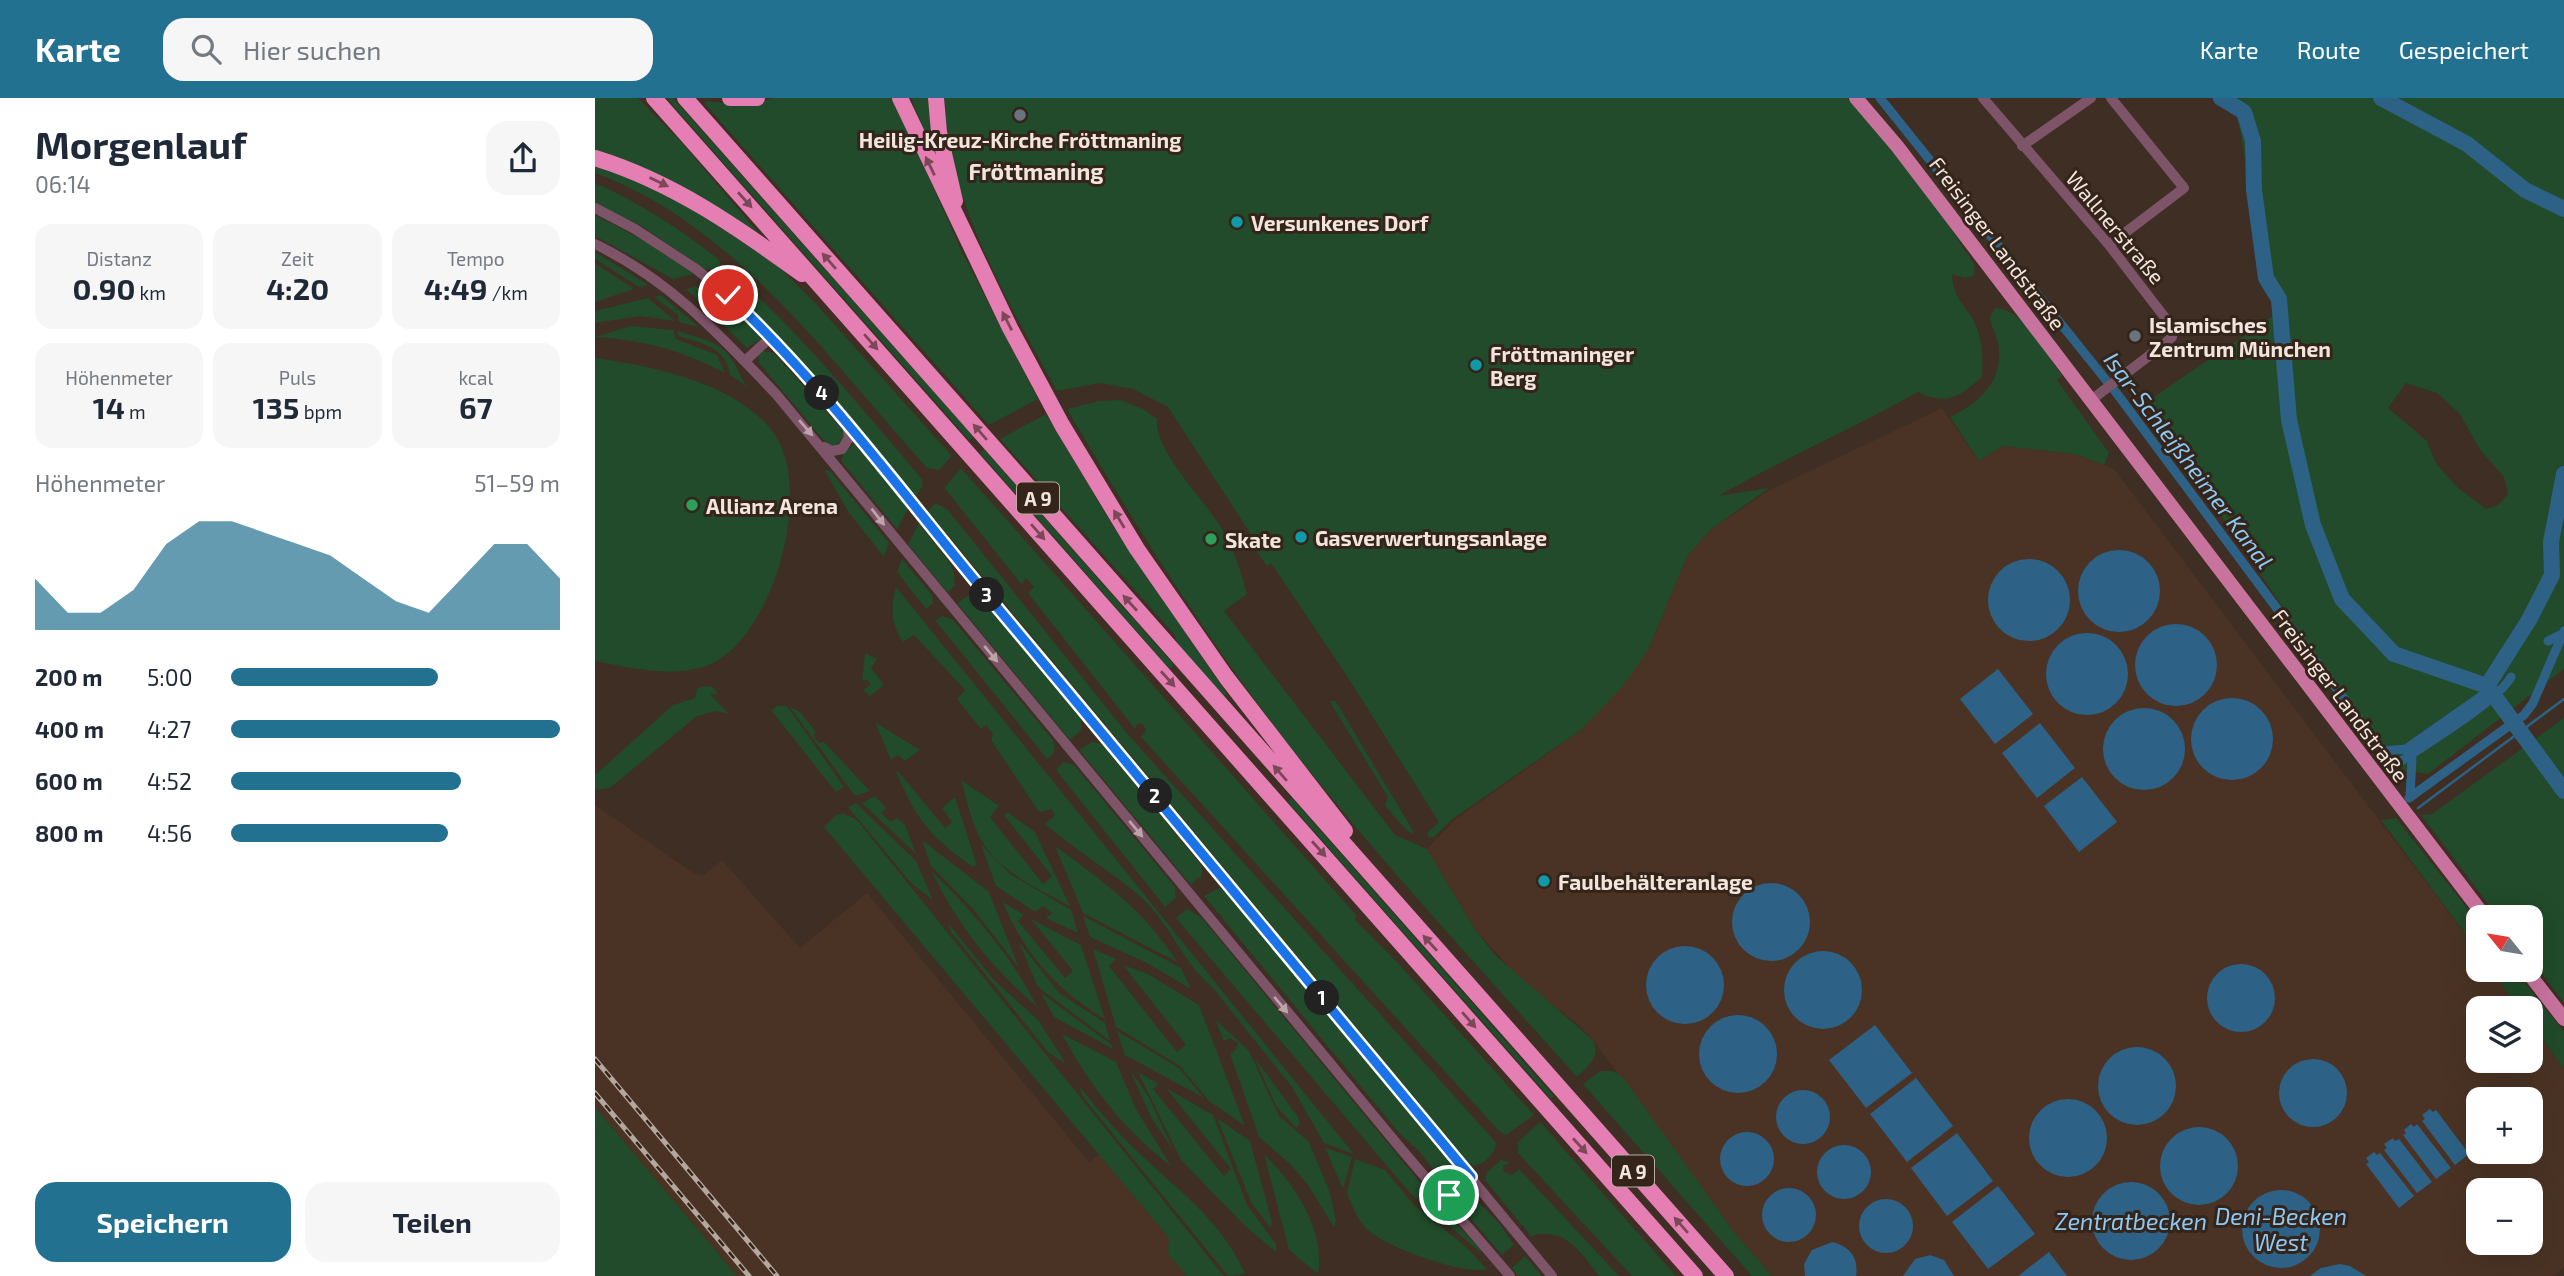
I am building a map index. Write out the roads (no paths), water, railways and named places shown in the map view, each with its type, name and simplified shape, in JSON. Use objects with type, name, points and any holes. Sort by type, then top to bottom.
[{"type":"highway","name":"A 9","points":[[654,98],[1695,1276]]},
{"type":"highway","name":"A 9","points":[[685,98],[1726,1276]]},
{"type":"highway","points":[[730,98],[757,98]]},
{"type":"highway","points":[[900,98],[985,278],[1062,425],[1137,549],[1226,677],[1318,798],[1383,874],[1390,898]]},
{"type":"highway","points":[[936,98],[939,132],[962,227]]},
{"type":"highway","points":[[595,158],[643,175],[701,204],[826,291]]},
{"type":"main road","name":"Freisinger Landstraße","points":[[1856,98],[1897,146],[2476,905]]},
{"type":"main road","points":[[2536,982],[2564,1018]]},
{"type":"street","name":"Wallnerstraße","points":[[1983,98],[2109,245],[2173,328],[2172,337],[2163,345],[2090,401]]},
{"type":"street","points":[[2022,146],[2091,98]]},
{"type":"street","points":[[2109,245],[2184,188],[2111,98]]},
{"type":"street","points":[[595,208],[635,229],[696,269],[771,337],[847,422],[1552,1276]]},
{"type":"street","points":[[595,244],[653,277],[692,306],[822,446],[1444,1200],[1510,1276]]},
{"type":"street","points":[[745,361],[771,337]]},
{"type":"street","points":[[822,446],[832,451],[842,449],[849,438],[847,422]]},
{"type":"street","points":[[1444,1200],[1471,1177]]},
{"type":"water","points":[[2119,550],[2135,553],[2148,562],[2157,575],[2160,591],[2157,607],[2148,620],[2135,629],[2119,632],[2103,629],[2090,620],[2081,607],[2078,591],[2081,575],[2090,562],[2103,553]]},
{"type":"water","points":[[2029,559],[2045,563],[2058,571],[2066,584],[2070,600],[2066,616],[2058,629],[2045,637],[2029,641],[2013,637],[2000,629],[1992,616],[1988,600],[1992,584],[2000,571],[2013,563]]},
{"type":"water","points":[[2176,624],[2192,627],[2205,636],[2214,649],[2217,665],[2214,681],[2205,694],[2192,703],[2176,706],[2160,703],[2147,694],[2138,681],[2135,665],[2138,649],[2147,636],[2160,627]]},
{"type":"water","points":[[2087,633],[2103,636],[2116,645],[2125,658],[2128,674],[2125,690],[2116,703],[2103,712],[2087,715],[2071,712],[2058,703],[2049,690],[2046,674],[2049,658],[2058,645],[2071,636]]},
{"type":"water","points":[[1998,669],[2033,714],[1995,744],[1960,699]]},
{"type":"water","points":[[2232,698],[2248,701],[2261,710],[2270,723],[2273,739],[2270,755],[2261,768],[2248,777],[2232,780],[2216,777],[2203,768],[2194,755],[2191,739],[2194,723],[2203,710],[2216,701]]},
{"type":"water","points":[[2144,708],[2160,711],[2173,720],[2182,733],[2185,749],[2182,765],[2173,778],[2160,787],[2144,790],[2128,787],[2115,778],[2106,765],[2103,749],[2106,733],[2115,720],[2128,711]]},
{"type":"water","points":[[2040,723],[2075,768],[2037,798],[2002,753]]},
{"type":"water","points":[[2082,777],[2117,822],[2079,852],[2044,806]]},
{"type":"water","points":[[1763,883],[1779,883],[1793,889],[1804,900],[1810,914],[1810,930],[1804,944],[1793,955],[1779,961],[1763,961],[1749,955],[1738,944],[1732,930],[1732,914],[1738,900],[1749,889]]},
{"type":"water","points":[[1677,946],[1693,946],[1707,952],[1718,963],[1724,977],[1724,993],[1718,1007],[1707,1018],[1693,1024],[1677,1024],[1663,1018],[1652,1007],[1646,993],[1646,977],[1652,963],[1663,952]]},
{"type":"water","points":[[1815,951],[1831,951],[1845,957],[1856,968],[1862,982],[1862,998],[1856,1012],[1845,1023],[1831,1029],[1815,1029],[1801,1023],[1790,1012],[1784,998],[1784,982],[1790,968],[1801,957]]},
{"type":"water","points":[[2241,964],[2254,967],[2265,974],[2272,985],[2275,998],[2272,1011],[2265,1022],[2254,1029],[2241,1032],[2228,1029],[2217,1022],[2210,1011],[2207,998],[2210,985],[2217,974],[2228,967]]},
{"type":"water","points":[[1730,1015],[1746,1015],[1760,1021],[1771,1032],[1777,1046],[1777,1062],[1771,1076],[1760,1087],[1746,1093],[1730,1093],[1716,1087],[1705,1076],[1699,1062],[1699,1046],[1705,1032],[1716,1021]]},
{"type":"water","points":[[1875,1025],[1912,1073],[1866,1108],[1829,1060]]},
{"type":"water","points":[[2129,1047],[2145,1047],[2159,1053],[2170,1064],[2176,1078],[2176,1094],[2170,1108],[2159,1119],[2145,1125],[2129,1125],[2115,1119],[2104,1108],[2098,1094],[2098,1078],[2104,1064],[2115,1053]]},
{"type":"water","points":[[2313,1059],[2326,1062],[2337,1069],[2344,1080],[2347,1093],[2344,1106],[2337,1117],[2326,1124],[2313,1127],[2300,1124],[2289,1117],[2282,1106],[2279,1093],[2282,1080],[2289,1069],[2300,1062]]},
{"type":"water","points":[[1916,1078],[1953,1126],[1907,1162],[1870,1114]]},
{"type":"water","points":[[1803,1090],[1822,1098],[1830,1117],[1822,1136],[1803,1144],[1784,1136],[1776,1117],[1784,1098]]},
{"type":"water","points":[[2060,1099],[2076,1099],[2090,1105],[2101,1116],[2107,1130],[2107,1146],[2101,1160],[2090,1171],[2076,1177],[2060,1177],[2046,1171],[2035,1160],[2029,1146],[2029,1130],[2035,1116],[2046,1105]]},
{"type":"water","points":[[2430,1109],[2433,1112],[2436,1110],[2466,1150],[2466,1156],[2455,1165],[2422,1121],[2425,1119],[2422,1115]]},
{"type":"water","points":[[2411,1124],[2414,1127],[2417,1124],[2451,1168],[2436,1179],[2403,1135],[2406,1133],[2404,1130]]},
{"type":"water","points":[[2191,1127],[2207,1127],[2221,1133],[2232,1144],[2238,1158],[2238,1174],[2232,1188],[2221,1199],[2207,1205],[2191,1205],[2177,1199],[2166,1188],[2160,1174],[2160,1158],[2166,1144],[2177,1133]]},
{"type":"water","points":[[1747,1132],[1766,1140],[1774,1159],[1766,1178],[1747,1186],[1728,1178],[1720,1159],[1728,1140]]},
{"type":"water","points":[[1957,1133],[1993,1181],[1947,1216],[1911,1168]]},
{"type":"water","points":[[2393,1138],[2395,1141],[2399,1139],[2432,1182],[2417,1193],[2384,1150],[2387,1148],[2384,1144]]},
{"type":"water","points":[[1844,1145],[1863,1153],[1871,1172],[1863,1191],[1844,1199],[1825,1191],[1817,1172],[1825,1153]]},
{"type":"water","points":[[2374,1152],[2377,1155],[2380,1153],[2414,1196],[2399,1208],[2366,1164],[2369,1162],[2366,1158]]},
{"type":"water","name":"Zentratbecken","points":[[2123,1182],[2139,1182],[2153,1188],[2164,1199],[2170,1213],[2170,1229],[2164,1243],[2153,1254],[2139,1260],[2123,1260],[2109,1254],[2098,1243],[2092,1229],[2092,1213],[2098,1199],[2109,1188]]},
{"type":"water","points":[[1998,1186],[2035,1234],[1988,1269],[1952,1222]]},
{"type":"water","points":[[1789,1188],[1808,1196],[1816,1215],[1808,1234],[1789,1242],[1770,1234],[1762,1215],[1770,1196]]},
{"type":"water","name":"Deni-Becken West","points":[[2273,1190],[2289,1190],[2303,1196],[2314,1207],[2320,1221],[2320,1237],[2314,1251],[2303,1262],[2289,1268],[2273,1268],[2259,1262],[2248,1251],[2242,1237],[2242,1221],[2248,1207],[2259,1196]]},
{"type":"water","points":[[1886,1199],[1905,1207],[1913,1226],[1905,1245],[1886,1253],[1867,1245],[1859,1226],[1867,1207]]},
{"type":"water","points":[[1832,1242],[1844,1246],[1852,1254],[1856,1264],[1856,1276],[1805,1276],[1804,1264],[1812,1250]]},
{"type":"water","points":[[2049,1252],[2067,1276],[2018,1276]]},
{"type":"water","points":[[1930,1255],[1944,1260],[1954,1276],[1903,1276],[1915,1259]]},
{"type":"water","points":[[2340,1264],[2350,1266],[2366,1276],[2310,1276],[2321,1268]]},
{"type":"waterway","name":"Isar-Schleißheimer Kanal","points":[[1880,98],[2118,395],[2383,751],[2406,749],[2490,690]]},
{"type":"waterway","points":[[2221,98],[2244,112],[2253,141],[2254,190],[2266,278],[2279,299],[2289,420],[2313,525],[2342,599],[2394,654],[2487,686],[2564,791]]},
{"type":"waterway","points":[[2381,98],[2467,144],[2525,190],[2564,209]]},
{"type":"waterway","points":[[2487,686],[2529,620],[2552,575],[2551,542],[2564,474]]},
{"type":"waterway","points":[[2409,798],[2524,715],[2533,703],[2564,631]]},
{"type":"waterway","points":[[2548,641],[2562,634]]},
{"type":"waterway","points":[[2391,768],[2474,712],[2511,677]]},
{"type":"waterway","points":[[2498,700],[2501,690]]},
{"type":"waterway","points":[[2418,808],[2564,699]]},
{"type":"waterway","points":[[2510,716],[2519,719]]},
{"type":"waterway","points":[[2410,797],[2412,757]]},
{"type":"railway","points":[[595,1059],[777,1276]]},
{"type":"railway","points":[[595,1093],[749,1276]]},
{"type":"place","name":"Heilig-Kreuz-Kirche Fröttmaning","points":[[1020,115]]},
{"type":"place","name":"Versunkenes Dorf","points":[[1237,222]]},
{"type":"place","name":"Islamisches Zentrum München","points":[[2135,336]]},
{"type":"place","name":"Fröttmaninger Berg","points":[[1476,365]]},
{"type":"place","name":"Allianz Arena","points":[[692,505]]},
{"type":"place","name":"Gasverwertungsanlage","points":[[1301,537]]},
{"type":"place","name":"Skate","points":[[1211,539]]},
{"type":"place","name":"Faulbehälteranlage","points":[[1544,881]]},
{"type":"district","name":"Fröttmaning","points":[[1036,171]]}]
